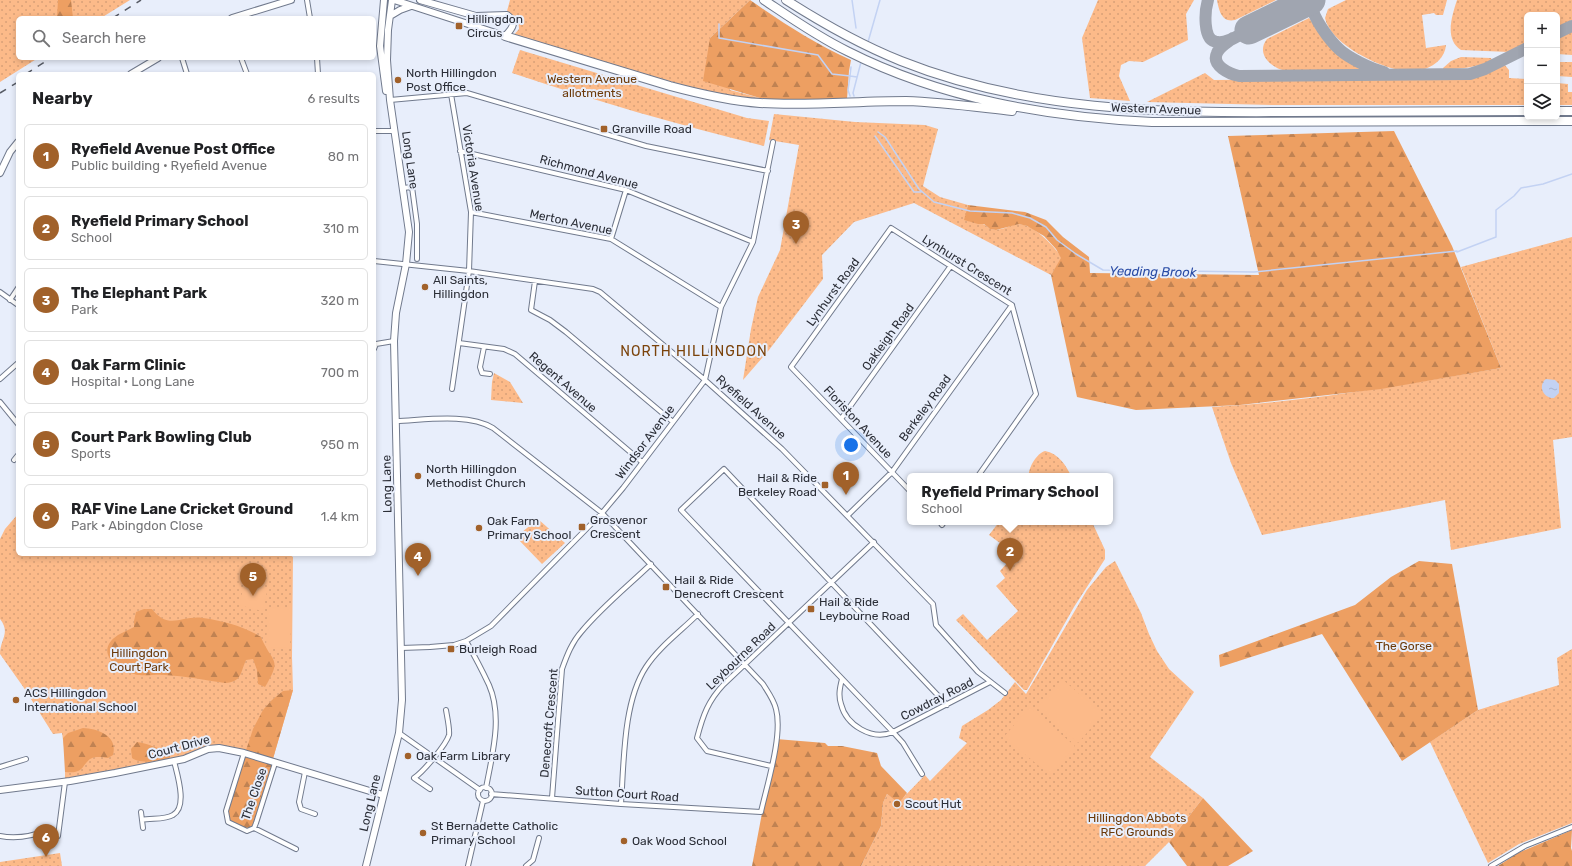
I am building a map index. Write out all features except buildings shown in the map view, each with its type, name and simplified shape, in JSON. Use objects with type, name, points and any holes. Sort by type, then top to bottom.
[{"type":"highway","name":"Western Avenue","points":[[764,0],[846,50],[913,80],[1005,105],[1048,113],[1152,122],[1572,121]]},
{"type":"highway","name":"Western Avenue","points":[[786,0],[850,37],[900,61],[927,71],[984,88],[1049,101],[1125,109],[1222,113],[1524,112]]},
{"type":"highway","points":[[505,36],[670,86],[696,93],[745,101],[800,104],[931,102],[1051,117],[1096,118]]},
{"type":"highway","points":[[1560,111],[1572,111]]},
{"type":"main road","points":[[240,16],[291,0]]},
{"type":"main road","name":"Long Lane","points":[[384,0],[380,46],[384,78],[390,100]]},
{"type":"main road","points":[[393,0],[505,36],[514,24],[513,20],[507,15],[476,16],[420,0]]},
{"type":"main road","name":"Long Lane","points":[[366,866],[399,733],[402,700],[394,341],[396,313],[406,264],[408,232],[390,100],[387,60],[390,16],[393,0]]},
{"type":"main road","points":[[390,16],[411,6]]},
{"type":"main road","points":[[134,72],[155,60]]},
{"type":"main road","points":[[0,173],[10,152],[16,144]]},
{"type":"main road","name":"Court Drive","points":[[0,790],[65,782],[174,761],[213,748],[244,753],[383,795]]},
{"type":"street","points":[[307,0],[310,16]]},
{"type":"street","points":[[183,60],[186,72]]},
{"type":"street","points":[[242,60],[246,72]]},
{"type":"street","points":[[317,60],[318,72]]},
{"type":"street","points":[[390,100],[467,93],[646,146],[768,171]]},
{"type":"street","name":"Victoria Avenue","points":[[451,94],[470,212],[469,271],[452,389]]},
{"type":"street","points":[[376,131],[394,130]]},
{"type":"street","name":"Windsor Avenue","points":[[401,648],[454,644],[466,641],[490,626],[602,513],[623,488],[705,380],[721,306],[753,242],[773,142]]},
{"type":"street","name":"Richmond Avenue","points":[[460,151],[626,190],[753,242]]},
{"type":"street","points":[[403,188],[412,187],[417,220],[417,259]]},
{"type":"street","points":[[611,239],[626,190]]},
{"type":"street","name":"Merton Avenue","points":[[470,212],[611,239],[721,306]]},
{"type":"street","name":"Lynhurst Crescent","points":[[891,228],[950,267],[1012,305],[1036,394],[980,473]]},
{"type":"street","name":"Lynhurst Road","points":[[792,367],[891,228]]},
{"type":"street","name":"Ryefield Avenue","points":[[376,261],[469,271],[593,289],[600,292],[705,380],[782,449],[848,515],[933,604],[936,625],[978,672],[1005,693]]},
{"type":"street","name":"Oakleigh Road","points":[[841,419],[950,267]]},
{"type":"street","points":[[535,281],[531,310],[550,320],[566,332],[673,422]]},
{"type":"street","points":[[10,300],[16,291]]},
{"type":"street","points":[[0,292],[16,304]]},
{"type":"street","name":"Berkeley Road","points":[[848,515],[892,472],[1012,305]]},
{"type":"street","points":[[376,344],[394,341]]},
{"type":"street","name":"Regent Avenue","points":[[459,343],[504,349],[515,354],[642,462]]},
{"type":"street","points":[[484,347],[480,367],[482,373],[490,374]]},
{"type":"street","points":[[0,379],[16,365]]},
{"type":"street","name":"Floriston Avenue","points":[[792,367],[907,488]]},
{"type":"street","points":[[0,402],[16,422]]},
{"type":"street","points":[[396,421],[464,420],[482,423],[493,428],[602,513],[763,684],[776,709],[777,733],[771,766]]},
{"type":"street","points":[[922,774],[903,744],[893,732],[681,510],[724,469],[947,705]]},
{"type":"street","name":"Leybourne Road","points":[[771,766],[707,751],[697,738],[712,697],[874,542]]},
{"type":"street","name":"Denecroft Crescent","points":[[552,798],[562,669],[569,650],[581,632],[651,564]]},
{"type":"street","points":[[621,804],[630,704],[636,686],[646,667],[657,653],[698,614]]},
{"type":"street","points":[[466,641],[489,686],[494,704],[495,730],[486,788]]},
{"type":"street","points":[[842,679],[839,696],[840,703],[843,710],[852,722],[864,731],[872,734],[887,735],[893,732]]},
{"type":"street","name":"Cowdray Road","points":[[893,732],[990,682]]},
{"type":"street","points":[[430,789],[414,778],[433,758],[449,735],[446,710]]},
{"type":"street","points":[[399,733],[480,790]]},
{"type":"street","name":"The Close","points":[[244,753],[226,811],[228,822],[247,831],[254,828],[276,763]]},
{"type":"street","points":[[0,768],[24,760],[24,766]]},
{"type":"street","points":[[142,820],[173,815],[178,811],[181,802],[174,761]]},
{"type":"street","name":"Sutton Court Road","points":[[491,794],[621,804],[761,812],[771,766]]},
{"type":"street","points":[[304,772],[299,802],[302,808],[315,814]]},
{"type":"street","points":[[58,836],[65,782]]},
{"type":"street","points":[[480,790],[486,788]]},
{"type":"street","points":[[483,801],[488,799],[491,794],[490,790],[486,788]]},
{"type":"street","points":[[480,790],[478,796],[483,801]]},
{"type":"street","points":[[468,866],[483,801]]},
{"type":"street","points":[[141,812],[143,828]]},
{"type":"street","points":[[1491,866],[1525,846],[1572,827]]},
{"type":"street","points":[[254,828],[296,849]]},
{"type":"street","points":[[0,836],[9,837],[37,834],[48,830]]},
{"type":"street","points":[[526,866],[533,860],[539,838]]},
{"type":"green space","points":[[0,0],[130,0],[104,16],[16,16],[16,60],[35,60],[0,82]]},
{"type":"green space","points":[[58,0],[71,0],[73,16],[57,16]]},
{"type":"green space","points":[[510,0],[750,0],[710,38],[730,90],[760,98],[734,97],[697,89],[513,36],[519,29],[519,26],[516,18],[507,11]]},
{"type":"green space","points":[[750,0],[799,33],[851,60],[847,99],[787,102],[760,98],[703,81],[710,38]]},
{"type":"green space","points":[[1098,0],[1194,0],[1186,14],[1188,40],[1143,62],[1129,61],[1121,65],[1119,76],[1130,101],[1090,98],[1082,38]]},
{"type":"green space","points":[[1217,0],[1276,0],[1235,20],[1227,20],[1222,15]]},
{"type":"green space","points":[[1346,0],[1447,0],[1443,15],[1436,15],[1434,13],[1422,15],[1426,48],[1446,45],[1442,57],[1433,65],[1425,69],[1393,69],[1362,56],[1334,35],[1328,27],[1325,18],[1328,9]]},
{"type":"green space","points":[[1457,0],[1572,0],[1572,20],[1560,26],[1560,12],[1524,12],[1524,44],[1509,52],[1461,50],[1452,40],[1451,27]]},
{"type":"green space","points":[[1309,18],[1330,47],[1363,70],[1287,71],[1281,70],[1271,64],[1264,55],[1263,50],[1267,39]]},
{"type":"green space","points":[[1572,31],[1572,55],[1560,54],[1560,37]]},
{"type":"green space","name":"Western Avenue allotments","points":[[520,50],[747,118],[769,121],[764,146],[637,112],[512,73]]},
{"type":"green space","points":[[1461,57],[1491,58],[1492,60],[1468,68],[1443,69],[1451,61]]},
{"type":"green space","points":[[1560,62],[1572,62],[1572,77],[1560,76]]},
{"type":"green space","points":[[1504,64],[1509,70],[1509,78],[1524,79],[1524,105],[1275,105],[1147,102],[1205,73],[1214,80],[1467,78],[1485,74]]},
{"type":"green space","points":[[1560,83],[1568,84],[1568,92],[1572,92],[1572,105],[1560,105]]},
{"type":"green space","points":[[774,114],[855,122],[925,125],[938,129],[923,186],[940,197],[968,205],[965,219],[969,221],[983,224],[994,230],[1018,224],[1030,228],[1043,236],[1062,258],[1051,275],[914,203],[854,222],[822,255],[823,279],[769,350],[743,380],[758,297],[780,250],[799,145],[769,140]]},
{"type":"green space","points":[[1394,131],[1452,246],[1501,368],[1381,389],[1240,405],[1136,410],[1077,397],[1051,275],[1061,258],[1056,249],[1044,236],[1027,226],[1019,224],[996,230],[990,229],[984,224],[964,220],[968,205],[1025,212],[1046,220],[1063,237],[1089,257],[1090,273],[1259,275],[1228,136]]},
{"type":"green space","points":[[1572,237],[1572,437],[1553,440],[1561,528],[1451,550],[1445,500],[1262,535],[1231,463],[1212,407],[1248,405],[1321,397],[1501,368],[1461,267]]},
{"type":"green space","points":[[494,373],[510,382],[523,403],[491,400]]},
{"type":"green space","points":[[1042,452],[1050,452],[1058,457],[1070,473],[1029,473],[1034,461]]},
{"type":"green space","name":"Hillingdon Court Park","points":[[16,516],[16,556],[293,557],[293,690],[272,762],[219,748],[184,759],[65,782],[65,754],[62,733],[53,734],[24,688],[0,654],[5,628],[0,619],[0,539],[5,529]]},
{"type":"green space","points":[[538,519],[565,543],[542,564],[516,537]]},
{"type":"green space","points":[[997,525],[1093,525],[1105,550],[1105,559],[1074,607],[1027,690],[1024,690],[956,620],[963,614],[987,640],[1018,611],[996,586],[1005,578],[1000,571],[1015,554],[989,535]]},
{"type":"green space","name":"Hillingdon Abbots RFC Grounds","points":[[1115,561],[1141,613],[1157,651],[1169,669],[1194,692],[1150,757],[1203,798],[1169,842],[1145,866],[861,866],[881,826],[883,803],[887,794],[899,802],[925,775],[930,781],[967,743],[959,738],[962,726],[1001,700],[1015,682],[1026,694],[1087,590],[1106,567]]},
{"type":"green space","name":"The Gorse","points":[[1419,561],[1452,564],[1478,710],[1402,761],[1322,634],[1220,667],[1219,655],[1355,605],[1391,577]]},
{"type":"green space","points":[[245,582],[268,588],[262,611],[239,605]]},
{"type":"green space","points":[[268,607],[292,608],[290,648],[266,647]]},
{"type":"green space","points":[[144,609],[152,609],[158,616],[170,621],[203,618],[226,622],[261,637],[275,665],[265,687],[258,684],[257,670],[253,659],[246,660],[238,679],[225,683],[188,677],[138,675],[120,668],[110,659],[108,647],[111,641],[118,635],[134,627],[136,612]]},
{"type":"green space","points":[[1572,649],[1572,823],[1519,844],[1488,863],[1430,742],[1478,710],[1559,685],[1557,658]]},
{"type":"green space","points":[[1062,679],[1103,714],[1078,743],[1037,708]]},
{"type":"green space","points":[[293,690],[272,762],[275,763],[256,823],[247,831],[228,822],[226,811],[253,729],[263,710],[283,691]]},
{"type":"green space","points":[[1029,707],[1075,746],[1050,775],[1004,737]]},
{"type":"green space","points":[[83,728],[101,732],[110,738],[114,748],[113,755],[108,758],[91,758],[80,770],[75,772],[65,772],[63,738],[68,733]]},
{"type":"green space","points":[[776,739],[825,743],[828,746],[842,746],[877,753],[881,766],[907,793],[899,803],[887,794],[883,803],[881,826],[861,866],[752,866]]},
{"type":"green space","points":[[137,742],[169,753],[170,758],[162,761],[151,762],[136,760],[132,758],[131,749]]},
{"type":"green space","points":[[1203,798],[1253,851],[1228,866],[1187,866],[1169,842]]},
{"type":"green space","points":[[1572,830],[1572,866],[1498,866],[1518,853]]},
{"type":"green space","points":[[60,853],[62,866],[0,866],[0,862]]},
{"type":"water","points":[[1546,379],[1555,380],[1559,384],[1559,393],[1554,398],[1550,398],[1543,392],[1542,385]]},
{"type":"waterway","points":[[852,0],[856,28]]},
{"type":"waterway","name":"Yeading Brook","points":[[868,42],[880,0]]},
{"type":"waterway","points":[[719,24],[719,38],[818,55],[832,74],[850,76],[848,90],[850,96]]},
{"type":"waterway","name":"Yeading Brook","points":[[854,96],[853,93],[861,62]]},
{"type":"waterway","points":[[851,67],[850,76],[857,77]]},
{"type":"waterway","name":"Yeading Brook","points":[[878,132],[885,137],[919,189],[934,202],[970,211],[1012,213],[1030,218],[1046,227],[1057,240],[1076,254],[1103,270],[1254,272],[1457,251]]},
{"type":"waterway","points":[[875,136],[914,192],[921,192]]},
{"type":"waterway","name":"Yeading Brook","points":[[1457,252],[1496,237],[1496,210],[1514,196],[1521,188],[1543,184],[1572,174]]},
{"type":"taxiway","points":[[1208,0],[1206,24],[1207,31],[1212,40],[1217,42],[1225,42],[1249,30]]},
{"type":"taxiway","points":[[1316,0],[1312,5],[1315,16],[1322,29],[1336,46],[1354,60],[1384,72]]},
{"type":"taxiway","points":[[1560,32],[1572,26]]},
{"type":"taxiway","points":[[1233,38],[1220,49],[1216,58],[1222,69],[1239,76],[1470,74],[1485,69],[1524,50]]},
{"type":"runway","points":[[1249,30],[1311,0]]},
{"type":"railway","points":[[116,16],[141,0]]},
{"type":"railway","points":[[29,72],[48,60]]},
{"type":"railway","points":[[0,93],[16,83]]},
{"type":"place","name":"Hillingdon Circus","points":[[459,26]]},
{"type":"place","name":"North Hillingdon Post Office","points":[[398,80]]},
{"type":"place","name":"Granville Road","points":[[604,129]]},
{"type":"place","name":"The Elephant Park","points":[[796,244]]},
{"type":"place","name":"All Saints, Hillingdon","points":[[425,287]]},
{"type":"place","name":"North Hillingdon Methodist Church","points":[[418,476]]},
{"type":"place","name":"Hail & Ride Berkeley Road","points":[[825,485]]},
{"type":"place","name":"Ryefield Avenue Post Office","points":[[846,495]]},
{"type":"place","name":"Grosvenor Crescent","points":[[582,527]]},
{"type":"place","name":"Oak Farm Primary School","points":[[479,528]]},
{"type":"place","name":"Ryefield Primary School","points":[[1010,571]]},
{"type":"place","name":"Oak Farm Clinic","points":[[418,576]]},
{"type":"place","name":"Hail & Ride Denecroft Crescent","points":[[666,587]]},
{"type":"place","name":"Court Park Bowling Club","points":[[253,596]]},
{"type":"place","name":"Hail & Ride Leybourne Road","points":[[811,609]]},
{"type":"place","name":"Burleigh Road","points":[[451,649]]},
{"type":"place","name":"ACS Hillingdon International School","points":[[16,700]]},
{"type":"place","name":"Oak Farm Library","points":[[408,756]]},
{"type":"place","name":"Scout Hut","points":[[897,804]]},
{"type":"place","name":"St Bernadette Catholic Primary School","points":[[423,833]]},
{"type":"place","name":"Oak Wood School","points":[[624,841]]},
{"type":"place","name":"RAF Vine Lane Cricket Ground","points":[[46,857]]},
{"type":"district","name":"NORTH HILLINGDON","points":[[694,351]]}]
